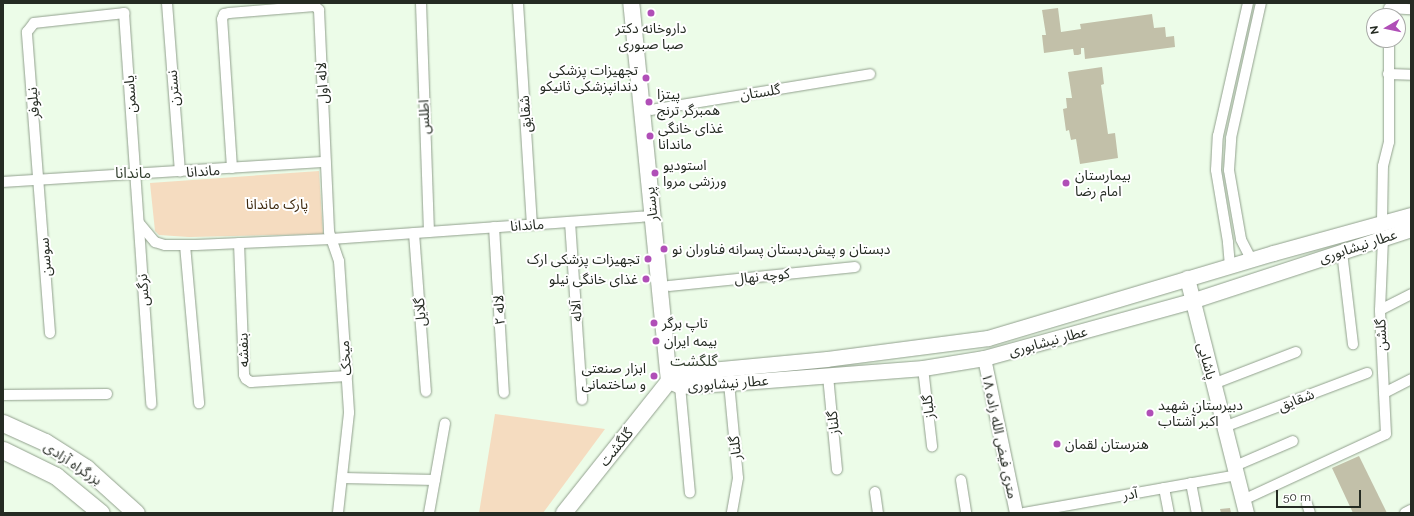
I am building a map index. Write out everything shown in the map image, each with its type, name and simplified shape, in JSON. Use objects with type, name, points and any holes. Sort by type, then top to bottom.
[{"type":"highway","name":"بزرگراه آزادی","points":[[3,423],[45,442],[86,468],[136,513]]},
{"type":"highway","name":"بزرگراه آزادی","points":[[3,450],[56,476],[101,513]]},
{"type":"main road","name":"پرستار","points":[[631,3],[652,216],[676,380]]},
{"type":"main road","name":"پرستار","points":[[640,3],[669,286],[676,380]]},
{"type":"main road","name":"عطار نیشابوری","points":[[676,380],[959,344],[988,338],[1382,221],[1411,227]]},
{"type":"main road","name":"عطار نیشابوری","points":[[676,380],[729,383],[828,376],[923,368],[984,358],[1192,301],[1342,252],[1411,227]]},
{"type":"main road","name":"پاشایی","points":[[1187,278],[1245,506]]},
{"type":"main road","name":"گلگشت","points":[[564,513],[676,380]]},
{"type":"street","name":"نسترن","points":[[167,3],[180,172]]},
{"type":"street","name":"اطلس","points":[[421,3],[429,232]]},
{"type":"street","name":"شقایق","points":[[518,3],[532,224]]},
{"type":"street","points":[[1230,266],[1228,242],[1216,170],[1218,136],[1248,3]]},
{"type":"street","points":[[1251,259],[1241,239],[1230,177],[1230,138],[1261,3]]},
{"type":"street","name":"لاله اول","points":[[232,168],[222,19],[224,14],[315,6],[319,10],[325,162]]},
{"type":"street","name":"نیلوفر","points":[[39,180],[26,32],[34,23],[124,13]]},
{"type":"street","name":"یاسمن","points":[[124,13],[135,175]]},
{"type":"street","points":[[1382,221],[1383,166],[1389,142],[1389,48]]},
{"type":"street","name":"گلستان","points":[[651,110],[870,74]]},
{"type":"street","points":[[1388,74],[1411,75]]},
{"type":"street","points":[[1218,136],[1230,138]]},
{"type":"street","name":"ماندانا","points":[[3,182],[325,162]]},
{"type":"street","points":[[325,162],[331,239]]},
{"type":"street","name":"نرگس","points":[[135,175],[152,404]]},
{"type":"street","name":"سوسن","points":[[39,180],[50,333]]},
{"type":"street","name":"ماندانا","points":[[139,223],[155,242],[185,245],[331,239],[652,216]]},
{"type":"street","name":"آلاله","points":[[570,222],[582,400]]},
{"type":"street","name":"لاله ۲","points":[[494,227],[504,393]]},
{"type":"street","name":"گلایل","points":[[414,233],[426,392]]},
{"type":"street","name":"گلشن","points":[[1245,506],[1386,434],[1380,310],[1383,237]]},
{"type":"street","name":"میخک","points":[[331,239],[339,261],[349,413],[338,513]]},
{"type":"street","name":"بنفشه","points":[[239,243],[244,375],[246,379],[251,382],[347,376]]},
{"type":"street","points":[[185,245],[199,403]]},
{"type":"street","points":[[1342,252],[1353,344]]},
{"type":"street","name":"کوچه نهال","points":[[669,286],[855,267]]},
{"type":"street","points":[[1380,310],[1411,294]]},
{"type":"street","points":[[1213,384],[1296,352]]},
{"type":"street","name":"۱۸ متری فیض الله زاده","points":[[984,358],[1016,513]]},
{"type":"street","name":"گلباز","points":[[923,368],[932,446]]},
{"type":"street","name":"شقایق","points":[[1224,427],[1367,373]]},
{"type":"street","name":"گلناز","points":[[828,376],[837,470]]},
{"type":"street","points":[[1384,393],[1411,379]]},
{"type":"street","points":[[676,380],[690,493]]},
{"type":"street","name":"گلنار","points":[[729,383],[738,478],[732,513]]},
{"type":"street","points":[[3,396],[107,394]]},
{"type":"street","points":[[429,513],[445,422]]},
{"type":"street","name":"آدر","points":[[1024,513],[1191,483],[1236,470],[1293,441]]},
{"type":"street","points":[[343,478],[435,480]]},
{"type":"street","points":[[961,480],[966,513]]},
{"type":"street","points":[[1191,483],[1197,513]]},
{"type":"street","points":[[1164,488],[1169,513]]},
{"type":"street","points":[[875,492],[878,513]]},
{"type":"street","points":[[1406,513],[1411,510]]},
{"type":"green space","name":"پارک ماندانا","points":[[319,171],[323,234],[189,237],[159,235],[155,231],[150,183]]},
{"type":"green space","points":[[495,414],[605,429],[543,513],[479,513]]},
{"type":"building","points":[[1058,8],[1061,32],[1081,29],[1080,24],[1152,14],[1154,28],[1165,27],[1166,37],[1174,36],[1175,47],[1085,59],[1084,48],[1081,48],[1081,54],[1078,55],[1074,55],[1073,49],[1044,53],[1042,35],[1046,35],[1042,10]]},
{"type":"building","points":[[1102,67],[1104,84],[1101,85],[1108,134],[1115,133],[1118,158],[1080,164],[1076,139],[1071,140],[1069,130],[1066,131],[1063,109],[1067,108],[1066,98],[1072,98],[1068,72]]},
{"type":"building","points":[[1359,456],[1387,513],[1353,513],[1332,468]]},
{"type":"building","points":[[1230,508],[1231,513],[1221,513],[1220,509]]},
{"type":"place","name":"داروخانه دکتر صبا صبوری","points":[[651,13]]},
{"type":"place","name":"تجهیزات پزشکی دندانپزشکی ثانیکو","points":[[646,78]]},
{"type":"place","name":"پیتزا همبرگر ترنج","points":[[649,102]]},
{"type":"place","name":"غذای خانگی ماندانا","points":[[650,136]]},
{"type":"place","name":"استودیو ورزشی مروا","points":[[655,173]]},
{"type":"place","name":"بیمارستان امام رضا","points":[[1066,183]]},
{"type":"place","name":"دبستان و پیش‌دبستان پسرانه فناوران نو","points":[[664,249]]},
{"type":"place","name":"تجهیزات پزشکی ارک","points":[[648,259]]},
{"type":"place","name":"غذای خانگی نیلو","points":[[646,279]]},
{"type":"place","name":"تاپ برگر","points":[[654,323]]},
{"type":"place","name":"بیمه ایران","points":[[656,341]]},
{"type":"place","name":"ابزار صنعتی و ساختمانی","points":[[654,376]]},
{"type":"place","name":"دبیرستان شهید اکبر آشتاب","points":[[1150,413]]},
{"type":"place","name":"هنرستان لقمان","points":[[1057,444]]},
{"type":"district","name":"ماندانا","points":[[133,174]]},
{"type":"district","name":"گلگشت","points":[[694,362]]}]
